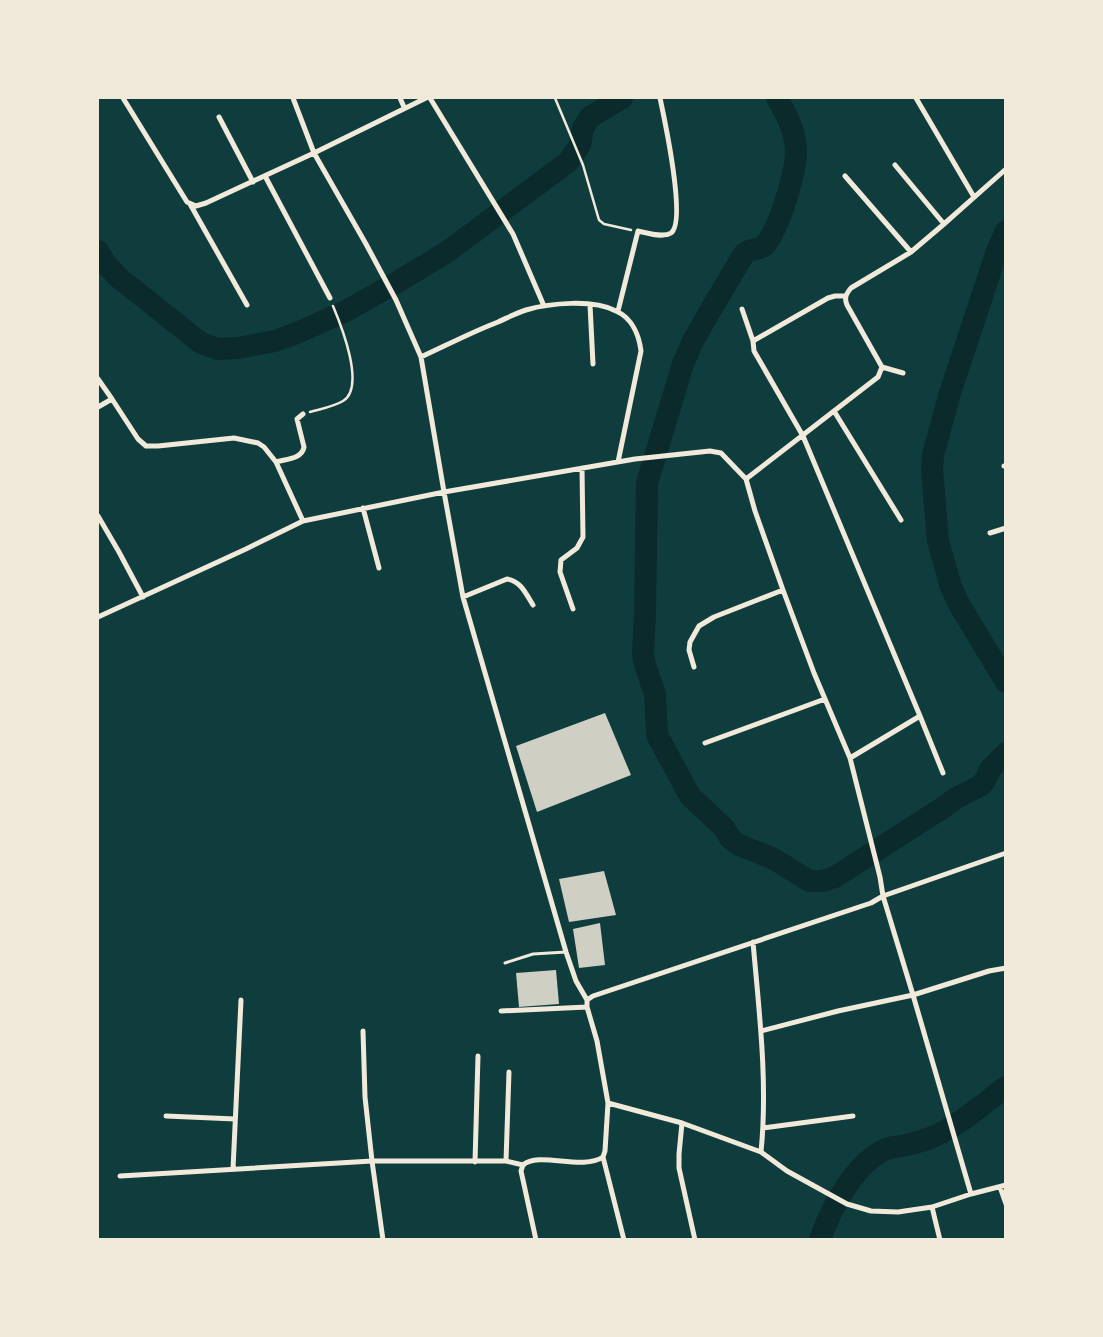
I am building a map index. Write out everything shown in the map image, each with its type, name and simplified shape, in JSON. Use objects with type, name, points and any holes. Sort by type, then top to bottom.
[{"type":"street","points":[[123,98],[183,196],[190,204],[247,305]]},
{"type":"street","points":[[292,98],[314,154],[396,300],[421,357],[463,596],[566,952],[576,981],[587,1000],[586,1007],[597,1041],[608,1103],[606,1144],[603,1157],[624,1240]]},
{"type":"street","points":[[400,98],[404,107]]},
{"type":"street","points":[[190,204],[196,206],[206,203],[253,182],[314,154],[404,107],[426,98]]},
{"type":"street","points":[[430,98],[513,234],[544,306]]},
{"type":"street","points":[[618,311],[638,231],[664,235],[671,233],[675,229],[677,221],[675,177],[660,98]]},
{"type":"street","points":[[916,98],[974,197]]},
{"type":"street","points":[[219,117],[253,182]]},
{"type":"street","points":[[895,165],[944,224]]},
{"type":"street","points":[[903,373],[882,367],[847,305],[846,296],[851,288],[911,252],[1006,169]]},
{"type":"street","points":[[265,176],[330,298]]},
{"type":"street","points":[[844,176],[911,252]]},
{"type":"street","points":[[754,341],[828,298],[846,296]]},
{"type":"street","points":[[421,357],[516,314],[544,306],[590,305],[618,311],[636,330],[640,339],[641,351],[618,462]]},
{"type":"street","points":[[590,305],[593,364]]},
{"type":"street","points":[[742,309],[754,341],[754,351],[803,436],[943,773]]},
{"type":"street","points":[[746,479],[878,377],[882,367]]},
{"type":"street","points":[[98,379],[138,439],[146,446],[234,438],[258,443],[264,447],[276,462],[303,521]]},
{"type":"street","points":[[98,407],[112,398]]},
{"type":"street","points":[[834,411],[901,520]]},
{"type":"street","points":[[276,462],[298,456],[303,451],[304,447],[297,419],[303,414]]},
{"type":"street","points":[[98,617],[303,521],[444,492],[618,462],[716,451],[727,458],[746,479],[755,511],[783,590],[850,758],[880,877],[883,896],[971,1194]]},
{"type":"street","points":[[573,609],[560,572],[560,566],[561,560],[577,548],[583,537],[582,468]]},
{"type":"street","points":[[364,508],[379,568]]},
{"type":"street","points":[[98,516],[143,597]]},
{"type":"street","points":[[990,533],[1006,528]]},
{"type":"street","points":[[463,596],[507,579],[512,579],[522,587],[533,605]]},
{"type":"street","points":[[694,667],[689,650],[690,642],[699,626],[783,590]]},
{"type":"street","points":[[706,743],[825,699]]},
{"type":"street","points":[[850,758],[920,716]]},
{"type":"street","points":[[587,1000],[593,996],[871,903],[883,896],[1006,853]]},
{"type":"street","points":[[754,942],[761,1031],[763,1128],[761,1152]]},
{"type":"street","points":[[761,1031],[838,1011],[913,995],[988,971],[1006,968]]},
{"type":"street","points":[[233,1169],[241,1000]]},
{"type":"street","points":[[500,1011],[586,1007]]},
{"type":"street","points":[[363,1031],[363,1059],[372,1161],[383,1240]]},
{"type":"street","points":[[475,1162],[478,1113],[478,1056]]},
{"type":"street","points":[[506,1161],[509,1072]]},
{"type":"street","points":[[608,1103],[682,1123],[761,1152],[787,1171],[847,1204],[871,1211],[898,1212],[932,1207],[1003,1186],[1006,1204]]},
{"type":"street","points":[[166,1116],[235,1119]]},
{"type":"street","points":[[763,1128],[853,1116]]},
{"type":"street","points":[[682,1123],[678,1158],[695,1240]]},
{"type":"street","points":[[120,1176],[372,1161],[506,1161],[523,1165],[536,1160],[585,1162],[603,1157]]},
{"type":"street","points":[[523,1165],[522,1180],[536,1240]]},
{"type":"street","points":[[932,1207],[940,1240]]},
{"type":"lane","points":[[505,963],[533,954],[566,952]]},
{"type":"path","points":[[555,98],[583,165],[601,223],[638,231]]},
{"type":"path","points":[[303,414],[344,401],[352,389],[348,347],[330,298]]},
{"type":"building","points":[[605,713],[631,775],[537,812],[516,746]]},
{"type":"building","points":[[604,871],[616,915],[569,922],[559,879]]},
{"type":"building","points":[[600,923],[605,965],[579,968],[573,929]]},
{"type":"building","points":[[556,970],[559,1004],[519,1007],[516,973]]},
{"type":"waterway","points":[[98,251],[106,264],[119,278],[201,343],[218,349],[238,348],[275,341],[346,311],[447,252],[568,162],[580,145],[583,128],[590,117],[622,98]]},
{"type":"waterway","points":[[777,98],[790,123],[796,144],[793,173],[786,200],[776,227],[765,245],[749,250],[744,254],[693,341],[683,364],[647,483],[643,654],[655,694],[657,735],[690,796],[724,828],[730,838],[739,845],[774,859],[809,881],[823,881],[835,877],[956,798],[980,786],[991,768],[1006,753]]},
{"type":"waterway","points":[[1006,231],[997,251],[950,393],[933,455],[932,469],[938,541],[951,587],[960,606],[1006,682]]},
{"type":"waterway","points":[[820,1240],[830,1214],[845,1188],[874,1156],[888,1148],[915,1143],[937,1135],[964,1119],[1006,1087]]}]
